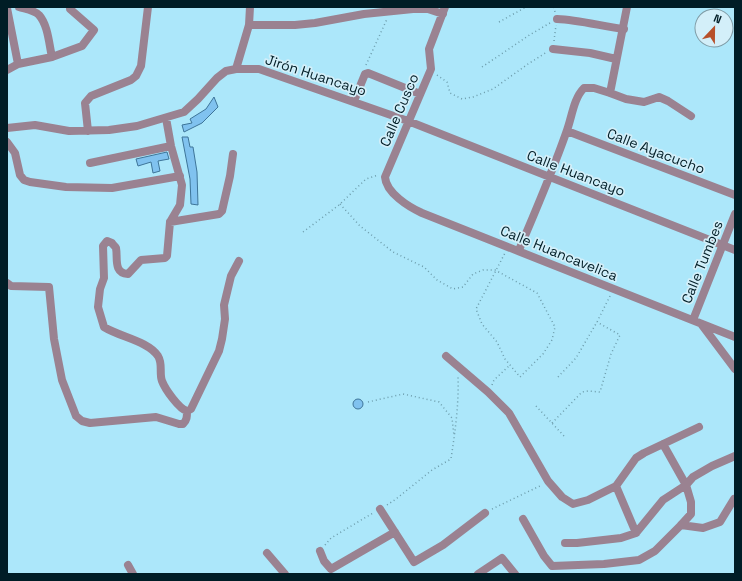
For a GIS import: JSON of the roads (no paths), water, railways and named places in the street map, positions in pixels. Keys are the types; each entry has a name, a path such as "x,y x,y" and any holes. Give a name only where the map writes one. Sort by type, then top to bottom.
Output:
{"street":[{"path":"19,7 38,14 44,24 52,57"},
{"path":"7,70 18,64 52,57 82,46 94,30 70,9 70,7"},
{"path":"88,130 85,103 91,96 131,80 136,76 141,66 148,7"},
{"path":"236,69 249,25 250,7"},
{"path":"610,93 627,7"},
{"path":"7,8 18,64"},
{"path":"249,25 295,25 316,23 364,14 413,8 444,10"},
{"name":"Calle Cusco","path":"386,174 430,72 429,49 444,10"},
{"path":"557,19 575,20 624,28"},
{"path":"553,49 590,53 616,59"},
{"name":"Jirón Huancayo","path":"7,128 35,125 68,131 109,130 137,126 184,112 217,78 226,71 236,69 259,69 408,121"},
{"path":"354,101 365,74 368,73 420,94"},
{"path":"519,250 550,177 567,131 578,94 584,88 594,88 626,99 644,102 659,97 691,116"},
{"path":"166,118 171,146 182,185 180,206 170,222 167,256 165,258 141,260 128,274 124,274 120,271 116,260 116,248 112,243 107,241 103,246 104,278 100,288 98,307 104,327 113,333 144,344 153,349 159,358 161,380 178,406 187,412"},
{"name":"Calle Huancayo","path":"408,121 735,250"},
{"name":"Calle Ayacucho","path":"567,131 735,195"},
{"path":"7,142 15,153 20,174 24,180 30,182 66,187 112,188 180,176"},
{"path":"90,164 171,146"},
{"path":"170,222 219,214 222,211 234,154"},
{"name":"Calle Huancavelica","path":"386,174 388,186 396,196 416,210 735,337"},
{"name":"Calle Tumbes","path":"693,320 735,214"},
{"path":"7,283 11,286 49,288 54,339 62,380 76,416 82,421 90,423 156,416 179,424 184,424 187,417 187,412 191,409 219,351 225,319 224,306 231,276 239,261"},
{"path":"702,324 735,369"},
{"path":"446,356 488,392 509,413 548,481 562,497 573,504 588,500 616,486 636,458 699,427"},
{"path":"523,519 544,556 552,566 604,564 639,560 655,551 681,526 691,514 686,485 663,444"},
{"path":"565,543 621,538 636,533 663,500 686,485 693,477 712,466 735,456"},
{"path":"616,486 636,533"},
{"path":"681,526 703,528 720,522 734,499"},
{"path":"380,509 414,562 443,545 485,513"},
{"path":"320,551 324,560 332,569 395,532"},
{"path":"267,553 285,574"},
{"path":"478,574 502,558 515,574"},
{"path":"128,565 133,574"}]}
